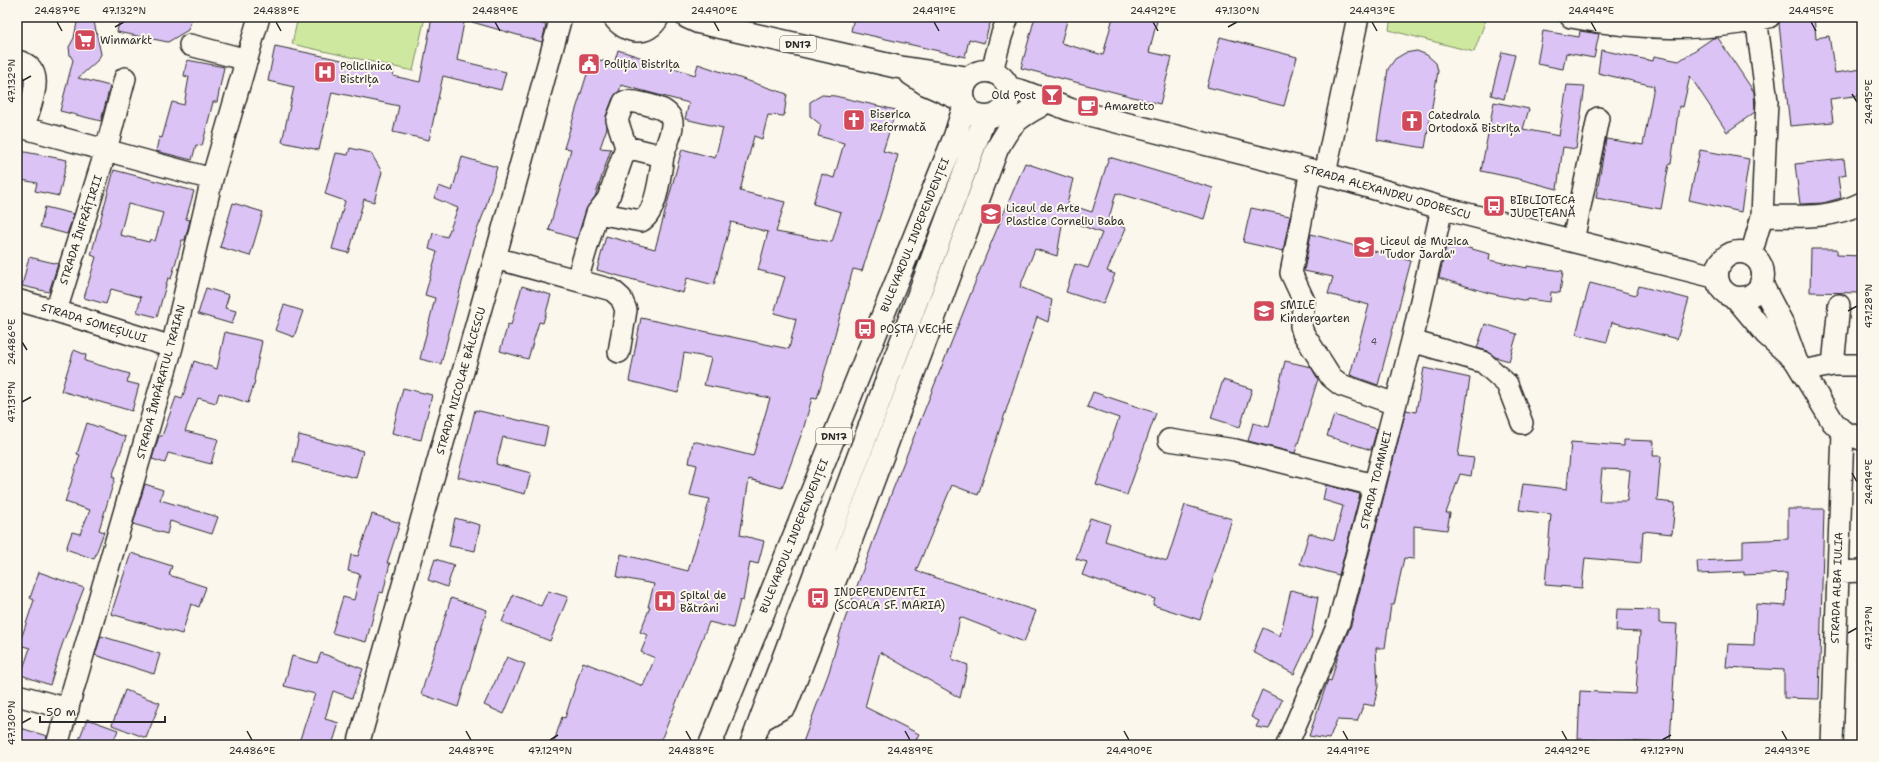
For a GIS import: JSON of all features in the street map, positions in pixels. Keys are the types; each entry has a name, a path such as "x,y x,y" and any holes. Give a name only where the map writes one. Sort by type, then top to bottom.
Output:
{"main road":[{"path":"614,17 624,28 638,31 652,25 658,18"},
{"name":"DN17","path":"658,18 692,20 898,66 968,78 980,72 992,71"},
{"name":"DN17","path":"751,745 985,117 977,115 970,110 965,102 926,84 898,66"},
{"path":"985,117 994,116 1001,111 1008,97 1006,81 1000,75 992,71"},
{"name":"BULEVARDUL INDEPENDENȚEI","path":"710,745 952,143 965,102 963,90 968,78"},
{"path":"926,84 948,108 957,126"},
{"name":"STRADA ALEXANDRU ODOBESCU","path":"1008,97 1022,104 1049,106 1318,172 1442,208 1716,277"},
{"path":"813,581 845,556 997,149 1008,128 1021,116 1049,106"},
{"path":"1736,298 1752,294 1761,283 1763,275 1762,268 1758,260 1751,255 1738,251 1731,253 1720,263 1716,277 1721,288 1727,294 1736,298 1766,334 1799,366"},
{"path":"1761,283 1783,325 1799,366 1833,422 1853,436"}],"street":[{"name":"STRADA ÎMPĂRATUL TRAIAN","path":"57,745 172,348 212,179 259,17"},
{"name":"STRADA NICOLAE BĂLCESCU","path":"358,745 496,258 561,17"},
{"path":"992,71 1008,17"},
{"path":"1358,17 1291,273 1304,301 1301,326 1303,333 1331,377 1341,385 1395,404"},
{"path":"1571,17 1606,24 1663,28 1718,25 1761,18 1767,101 1762,216 1751,255"},
{"path":"190,45 247,60"},
{"path":"17,61 24,63 31,68 35,74 36,82 20,127 212,179"},
{"name":"STRADA ÎNFRĂȚIRII","path":"56,311 106,150 125,78"},
{"path":"597,213 641,221 647,218 652,210 663,156 673,124 669,114 663,108 632,101 624,102 616,120 621,138 626,147 663,156"},
{"path":"1573,241 1598,118"},
{"path":"577,280 597,213 608,199 626,147"},
{"path":"1762,216 1828,216 1846,211 1862,203"},
{"name":"STRADA TOAMNEI","path":"1287,745 1339,622 1412,341 1442,208"},
{"path":"496,258 612,290 621,298 626,310 619,352"},
{"name":"STRADA SOMEȘULUI","path":"17,300 172,348"},
{"path":"1833,365 1839,305"},
{"path":"1412,341 1483,362 1507,384 1522,423"},
{"path":"1799,366 1862,365"},
{"name":"STRADA ALBA IULIA","path":"1832,745 1838,572 1853,436"},
{"path":"1169,440 1235,450 1374,485"},
{"path":"760,721 786,706 845,556"},
{"path":"1838,572 1862,571"},
{"path":"17,695 68,709"}],"green space":[{"path":"298,17 425,17 413,71 292,44"},
{"path":"1391,17 1487,17 1474,52 1389,30"}],"building":[{"path":"78,17 93,17 101,54 98,60 78,78 110,86 101,121 60,111 73,60 70,55 69,47 74,38"},
{"path":"120,17 192,17 188,30 168,42 117,32"},
{"path":"432,17 465,17 457,60 506,72 501,90 443,76 429,140 393,132 399,106 332,92 319,150 282,142 294,87 268,81 275,46 394,71 393,76 420,82"},
{"path":"466,17 507,17 518,20 519,17 546,25 542,42 465,20"},
{"path":"854,17 938,17 953,20 953,17 992,17 984,43 969,39 965,57 851,31"},
{"path":"1035,17 1068,17 1061,43 1103,55 1113,17 1158,17 1149,52 1172,57 1160,104 1021,68"},
{"path":"1792,17 1814,17 1816,38 1829,36 1835,73 1862,69 1862,95 1830,99 1833,122 1790,126 1779,24 1781,19"},
{"path":"1543,31 1579,37 1580,31 1599,34 1594,58 1566,53 1563,69 1537,64"},
{"path":"1220,37 1297,57 1284,106 1207,87"},
{"path":"1713,38 1718,38 1754,92 1755,112 1727,132 1690,76 1683,107 1679,106 1671,164 1669,164 1661,209 1596,198 1606,139 1643,145 1654,86 1598,73 1601,50 1653,61 1654,56 1679,61"},
{"path":"618,50 695,75 698,64 787,94 784,116 768,115 762,139 754,136 740,191 785,202 776,232 832,242 841,212 813,204 822,174 834,178 844,143 818,136 821,125 810,116 810,102 822,95 835,96 896,110 883,151 898,155 885,201 862,271 853,269 817,399 812,398 803,430 782,488 749,479 740,535 764,541 758,564 750,562 743,601 740,600 733,628 709,622 659,745 553,745 562,717 565,718 583,662 643,686 655,658 641,652 648,635 640,632 650,607 648,607 654,584 617,577 621,554 688,571 710,499 690,495 697,465 689,463 693,441 753,456 770,398 704,385 711,358 684,353 678,393 629,381 641,318 789,349 796,319 774,313 785,277 758,270 768,232 731,222 714,285 687,278 683,293 597,270 606,236 655,249 682,149 715,158 723,128 685,119 689,103 621,85 619,92 613,98 606,116 607,128 600,148 611,149 595,197 586,210 577,239 549,230 571,149 564,148 592,58 614,64"},
{"path":"1417,51 1427,55 1436,63 1438,71 1425,148 1377,140 1388,69 1395,59 1405,53"},
{"path":"1502,52 1515,55 1504,99 1491,95"},
{"path":"187,60 224,67 217,102 213,102 202,146 196,145 192,160 156,151 159,137 162,138 172,102 184,105 189,77 184,76"},
{"path":"1567,85 1585,86 1576,149 1563,147 1557,189 1481,171 1494,102 1529,109 1523,129 1559,136"},
{"path":"350,148 371,153 382,172 374,202 364,199 349,253 332,249 345,201 325,194 336,153 348,155"},
{"path":"1700,150 1749,159 1741,212 1689,200"},
{"path":"20,151 67,160 59,196 35,191 37,183 17,179 17,164"},
{"path":"462,157 497,167 485,210 473,240 441,364 420,359 435,298 425,295 437,252 429,249 433,233 447,237 458,208 434,198 439,186 452,191"},
{"path":"1109,157 1213,188 1204,219 1116,193 1108,222 1126,228 1107,271 1115,274 1103,304 1066,292 1075,264 1088,268 1102,233 1063,219 1057,256 1035,249 1020,287 1052,300 1048,322 1037,317 978,495 952,485 916,571 1036,611 1024,642 960,617 952,659 968,665 960,698 880,652 865,707 919,734 913,745 802,745 829,672 841,630 884,512 986,255 1025,163 1073,179 1067,204 1092,212"},
{"path":"1844,159 1846,175 1838,177 1841,198 1823,203 1800,204 1795,164"},
{"path":"114,170 194,191 186,219 190,220 185,240 182,240 171,279 168,278 157,317 137,312 141,297 111,289 106,304 84,298 96,257 91,255","holes":["128,204 163,213 155,241 150,239 149,242 120,235"]},
{"path":"233,203 263,212 250,256 220,247"},
{"path":"45,207 74,214 67,234 40,227"},
{"path":"1251,208 1290,216 1283,251 1243,242"},
{"name":"Liceul de Muzica \"Tudor Jarda\"","path":"1311,234 1411,261 1378,385 1350,375 1369,305 1328,294 1333,277 1304,271"},
{"path":"1447,242 1490,254 1489,260 1527,268 1527,266 1563,271 1560,293 1551,292 1550,302 1528,299 1527,301 1489,293 1439,278"},
{"path":"1811,249 1837,249 1837,255 1862,256 1862,293 1810,292"},
{"path":"29,257 58,264 49,292 22,286"},
{"path":"1590,283 1636,295 1639,286 1689,299 1677,339 1612,322 1607,342 1576,334"},
{"path":"522,286 551,295 543,323 539,322 528,359 500,351 508,324 511,325"},
{"path":"206,288 229,295 225,308 236,311 232,324 198,314"},
{"path":"284,305 303,311 294,337 275,330"},
{"path":"1485,324 1517,334 1509,361 1495,357 1487,351 1477,348"},
{"path":"225,332 262,341 255,381 248,403 219,393 216,403 198,398 185,431 218,439 211,464 168,453 165,463 152,459 159,436 162,436 176,397 182,399 194,361 217,369"},
{"path":"74,350 86,355 85,361 130,374 127,382 139,385 132,411 61,391"},
{"path":"1285,361 1311,367 1318,379 1295,453 1248,441 1253,423 1269,427"},
{"path":"1424,368 1470,378 1458,456 1474,458 1471,476 1460,474 1446,513 1450,513 1447,530 1414,526 1414,559 1404,558 1394,605 1391,605 1385,648 1376,648 1378,686 1374,706 1364,704 1357,721 1337,720 1329,739 1309,736 1328,680 1331,681 1338,656 1351,625 1406,410 1416,412"},
{"path":"1223,380 1252,389 1240,427 1211,418"},
{"path":"403,388 432,395 421,440 392,433"},
{"path":"1093,392 1156,413 1127,495 1096,485 1119,418 1087,407"},
{"path":"475,410 548,427 544,446 503,437 496,464 531,473 525,494 458,477"},
{"path":"1334,415 1377,429 1371,450 1327,436"},
{"path":"87,423 126,437 112,477 115,478 99,530 104,532 94,559 66,549 72,532 80,534 90,510 65,502 80,455 77,454"},
{"path":"299,435 363,451 356,478 293,462"},
{"path":"1624,440 1654,441 1653,456 1661,456 1657,501 1675,503 1672,534 1643,531 1641,563 1585,558 1582,588 1545,585 1551,514 1519,510 1523,484 1567,489 1571,442 1624,446","holes":["1602,469 1630,470 1627,501 1599,501"]},
{"path":"145,484 163,490 160,500 218,517 212,534 170,521 167,534 133,524"},
{"path":"1326,485 1360,494 1339,575 1300,564 1309,533 1334,540 1343,506 1323,500"},
{"path":"1185,505 1232,519 1200,620 1153,605 1155,599 1082,575 1087,562 1076,559 1090,518 1110,524 1105,541 1167,561"},
{"path":"1788,509 1824,509 1819,699 1784,698 1784,670 1726,667 1728,644 1754,645 1756,604 1786,606 1787,573 1744,575 1744,572 1698,574 1697,561 1743,559 1743,541 1788,539"},
{"path":"372,514 400,523 387,563 390,563 383,593 380,592 366,642 332,633 343,597 354,600 360,574 348,571 351,555 358,556"},
{"path":"455,518 480,525 475,551 449,546"},
{"path":"131,553 172,566 169,575 206,587 199,607 191,604 182,634 111,614"},
{"path":"435,559 454,565 447,587 428,580"},
{"path":"39,572 84,588 62,645 50,685 21,675 30,648 19,645 34,600 30,598"},
{"path":"1291,590 1318,597 1311,638 1294,674 1253,652 1263,628 1280,636"},
{"path":"548,591 568,597 550,641 502,622 513,595 541,606"},
{"path":"451,598 487,610 458,707 421,694"},
{"path":"1617,609 1659,610 1659,623 1677,624 1670,743 1578,739 1580,691 1636,694 1640,632 1616,631"},
{"path":"101,636 160,654 154,674 95,655"},
{"path":"321,653 363,669 352,698 333,691 325,719 339,723 332,745 298,745 315,694 284,686 292,656 317,663"},
{"path":"507,657 525,664 504,714 484,705"},
{"path":"125,690 160,703 146,738 112,725"},
{"path":"1262,690 1282,700 1269,729 1256,727 1259,721 1251,717"},
{"path":"87,719 118,730 112,745 77,745"},
{"path":"17,727 47,736 45,745 17,745"}],"place":[{"name":"Winmarkt","path":"85,40"},
{"name":"Poliția Bistrița","path":"589,64"},
{"name":"Policlinica Bistrița","path":"325,72"},
{"name":"Old Post","path":"1052,95"},
{"name":"Amaretto","path":"1088,106"},
{"name":"Biserica Reformată","path":"854,120"},
{"name":"Catedrala Ortodoxă Bistrița","path":"1412,121"},
{"name":"BIBLIOTECA JUDEȚEANĂ","path":"1494,206"},
{"name":"Liceul de Arte Plastice Corneliu Baba","path":"991,214"},
{"name":"Liceul de Muzica \"Tudor Jarda\"","path":"1364,247"},
{"name":"SMILE Kindergarten","path":"1264,311"},
{"name":"POȘTA VECHE","path":"865,329"},
{"name":"INDEPENDENTEI (SCOALA SF. MARIA)","path":"818,598"},
{"name":"Spital de Bătrâni","path":"665,601"}]}
